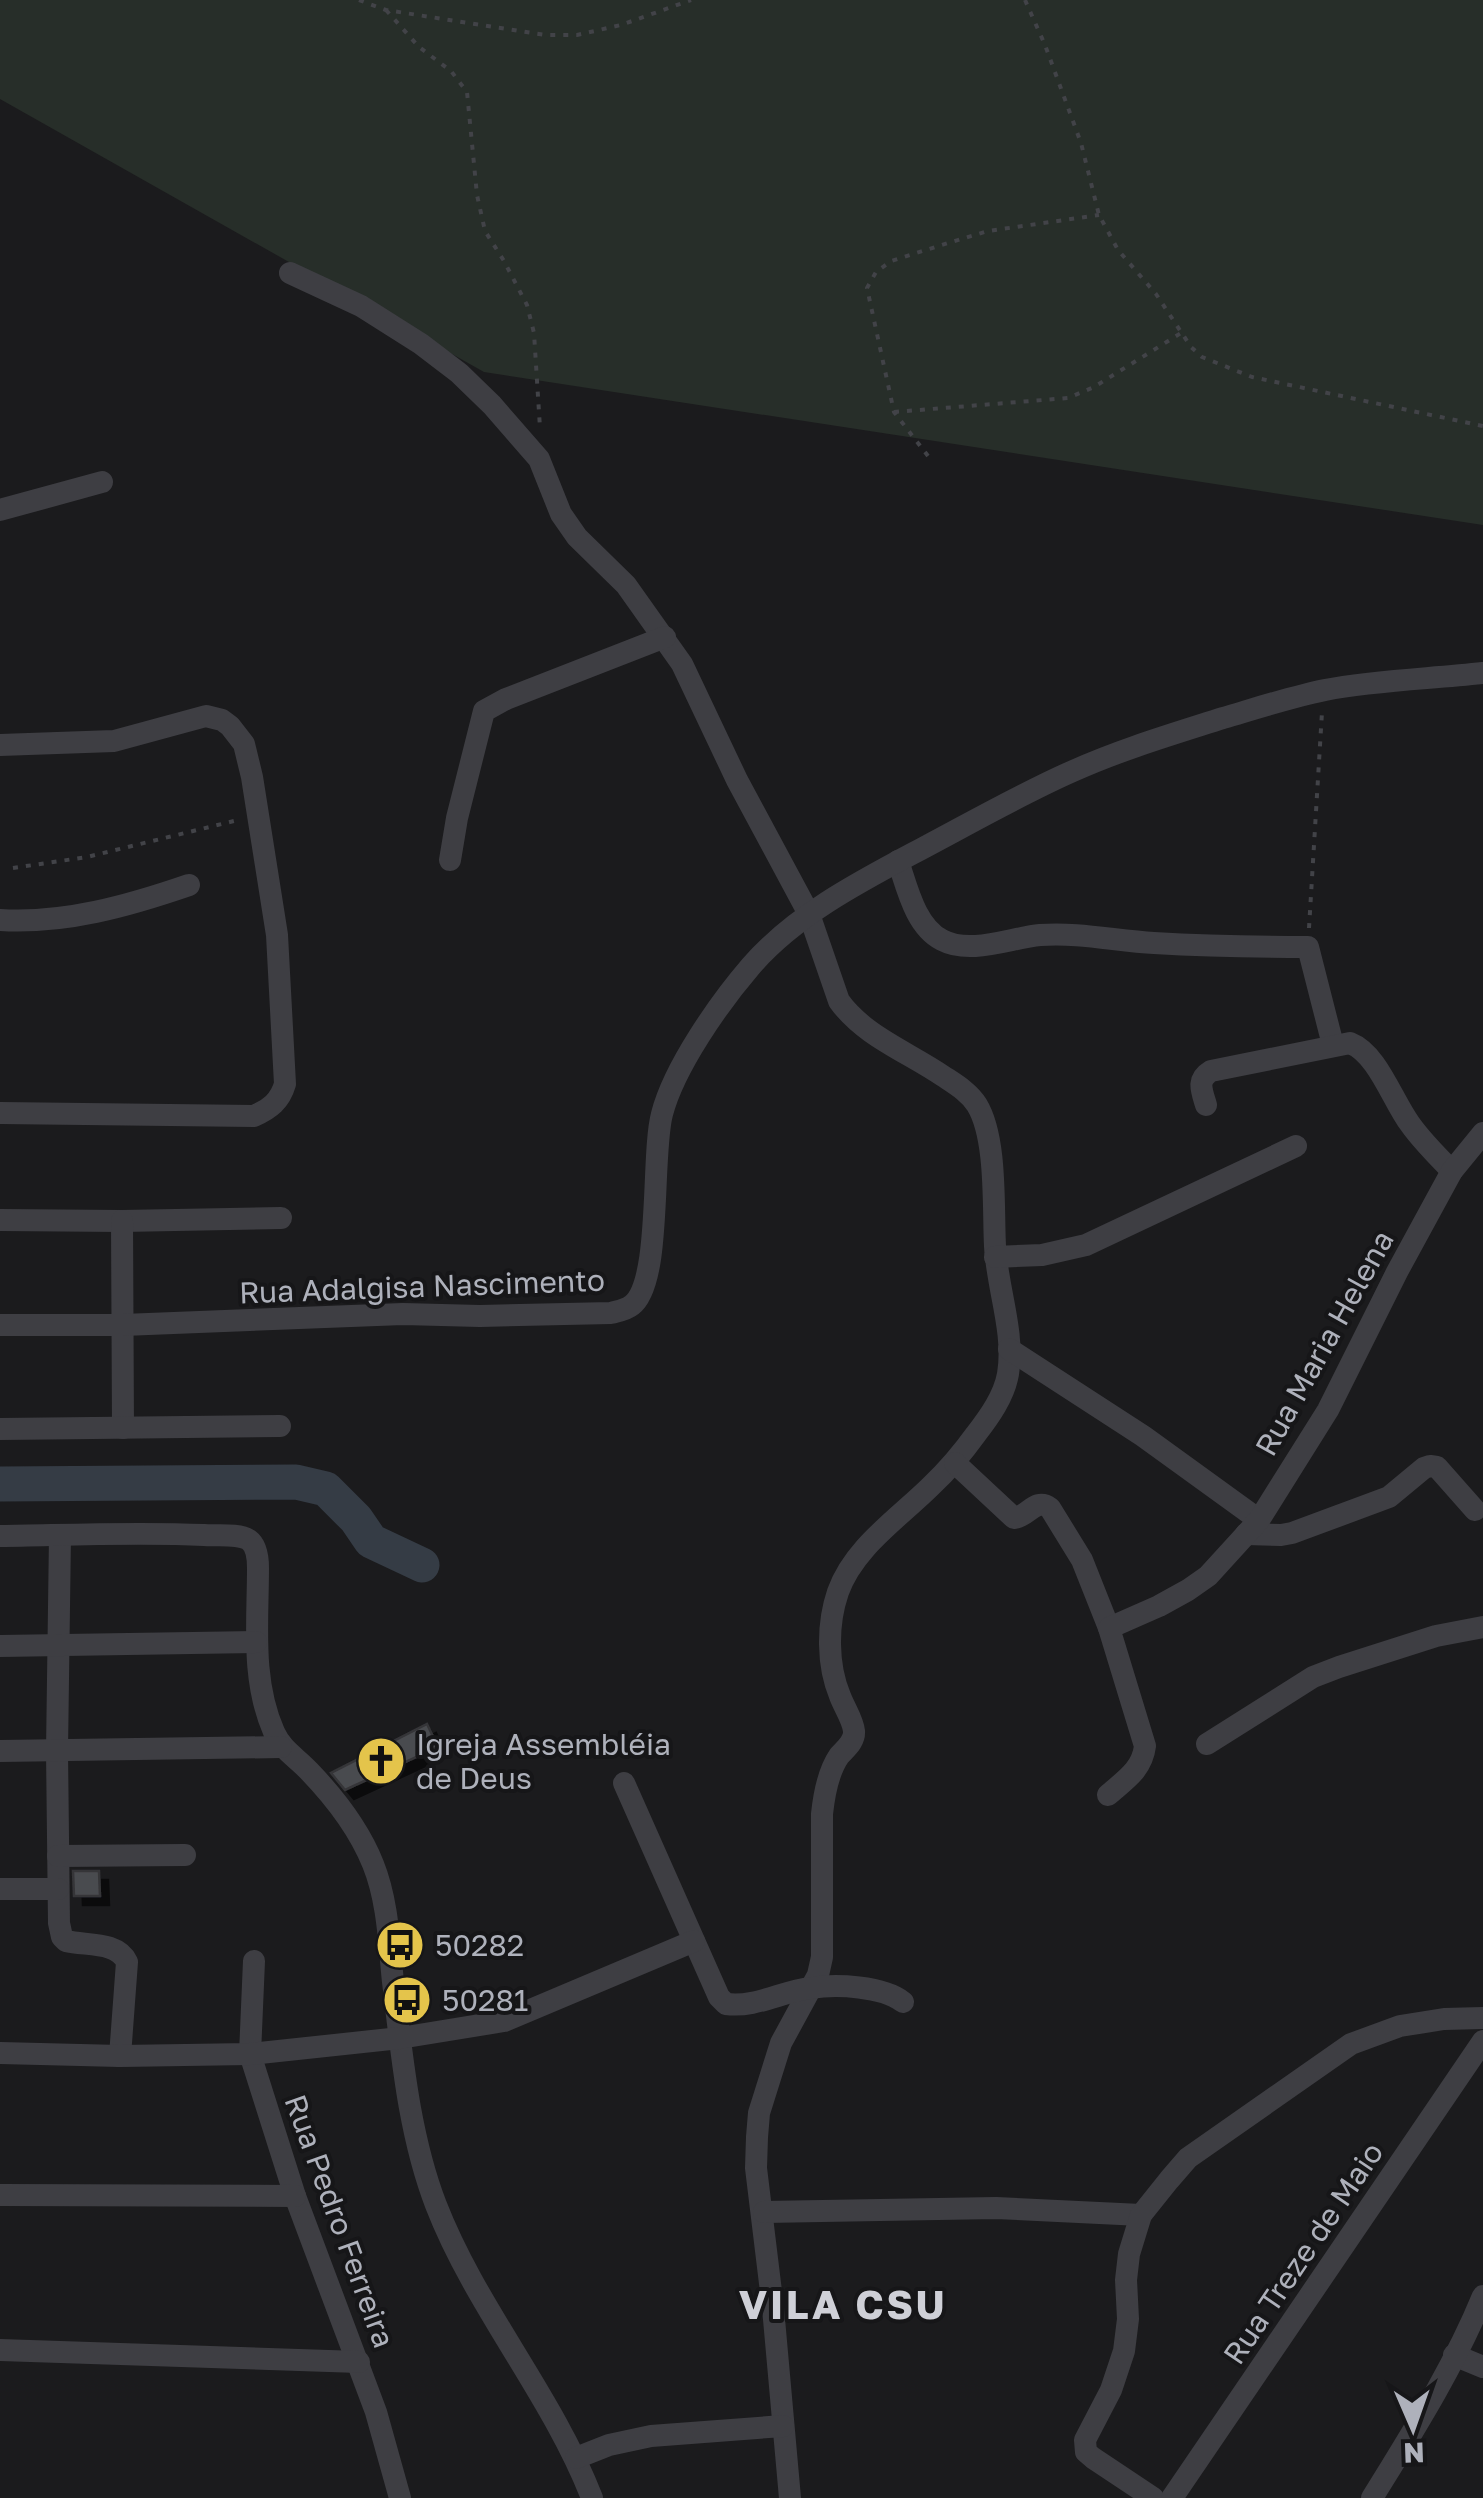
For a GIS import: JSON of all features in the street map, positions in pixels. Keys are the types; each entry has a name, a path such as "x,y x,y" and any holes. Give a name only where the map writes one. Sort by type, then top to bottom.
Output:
{"street":[{"path":"290,273 361,306 421,344 492,404 539,459 562,514 577,537 626,585 682,664 809,914 834,991 846,1011 961,1088 978,1106 988,1136 995,1256 1009,1349 1008,1374 988,1419 954,1463 870,1542 836,1596 830,1660 854,1731 852,1741 836,1759 824,1793 822,1957 811,1988 780,2043 760,2113 756,2168 764,2212 790,2498"},
{"path":"0,510 102,482"},
{"path":"450,860 456,818 484,711 664,637"},
{"name":"Rua Adalgisa Nascimento","path":"0,1325 123,1325 403,1314 611,1313 632,1305 645,1285 651,1256 656,1158 669,1096 705,1029 728,996 766,950 809,914 898,861 1074,770 1151,741 1323,690 1483,673"},
{"path":"0,745 114,741 206,716 230,726 244,744 252,777 276,934 285,1084 274,1104 254,1116 0,1113"},
{"path":"898,861 918,914 932,934 951,944 995,943 1055,934 1155,944 1308,947 1333,1044"},
{"path":"0,920 90,913 141,902 188,885"},
{"path":"1206,1105 1201,1082 1210,1071 1350,1042 1373,1061 1411,1126 1452,1171"},
{"name":"Rua Maria Helena","path":"1108,1628 1188,1590 1208,1576 1253,1527 1328,1410 1452,1171 1483,1132"},
{"path":"995,1256 1042,1254 1086,1246 1296,1146"},
{"path":"0,1220 281,1218"},
{"path":"122,1222 123,1428"},
{"path":"1009,1349 1142,1436 1253,1527 1281,1535 1292,1532 1389,1497 1430,1466 1437,1467 1474,1510"},
{"path":"0,1430 280,1426"},
{"path":"954,1463 1014,1518 1039,1504 1050,1508 1082,1560 1145,1746 1138,1769 1108,1794"},
{"path":"0,1536 170,1534 232,1537 253,1544 258,1562 256,1642 263,1695 281,1747 322,1786 354,1828 374,1866 386,1917 400,2038 421,2154 436,2203 494,2318 576,2458 592,2498"},
{"path":"60,1535 60,1923 66,1941 118,1950 126,1957 120,2056"},
{"path":"1207,1744 1326,1672 1436,1636 1483,1627"},
{"path":"0,1646 256,1642"},
{"path":"0,1751 281,1747"},
{"path":"624,1784 718,1998 739,2006 811,1988 861,1988 893,1994 903,2002"},
{"path":"58,1856 185,1855"},
{"path":"0,1889 58,1889"},
{"path":"0,2052 120,2056 250,2054 504,2022 694,1941"},
{"name":"Rua Pedro Ferreira","path":"254,1961 250,2054 295,2196 376,2412 400,2498"},
{"path":"1153,2498 1093,2458 1085,2445 1124,2352 1128,2319 1126,2280 1141,2215 1188,2158 1351,2044 1400,2026 1444,2018 1483,2018"},
{"name":"Rua Treze de Maio","path":"1172,2498 1483,2041"},
{"path":"0,2196 295,2196"},
{"path":"764,2212 996,2208 1141,2215"},
{"path":"1372,2498 1483,2296"},
{"path":"0,2350 358,2362"},
{"path":"1454,2355 1483,2367"},
{"path":"576,2458 609,2445 651,2436 783,2426"}],"path":[{"path":"360,0 386,10 545,35 577,35 622,25 692,0"},
{"path":"1025,0 1081,142 1099,215 1118,250 1202,357 1252,377 1483,426"},
{"path":"386,10 419,47 452,71 467,92 485,231 527,306 534,333 539,459"},
{"path":"928,456 894,412 867,288 876,272 891,261 988,231 1099,215"},
{"path":"894,412 1068,398 1094,387 1182,332"},
{"path":"1308,947 1323,690"},
{"path":"14,868 87,856 257,816"}],"shaded area":[{"path":"0,0 1483,0 1483,525 484,372 0,99"}],"building":[{"name":"Igreja Assembléia de Deus","path":"427,1724 438,1747 345,1790 331,1773"},
{"path":"73,1871 99,1871 100,1896 74,1896"}],"waterway":[{"path":"0,1484 296,1482 326,1489 356,1519 371,1541 422,1565"}],"place":[{"name":"Igreja Assembléia de Deus","path":"381,1761"},
{"name":"50282","path":"400,1945"},
{"name":"50281","path":"407,2000"}],"district":[{"name":"VILA CSU","path":"843,2304"}]}
